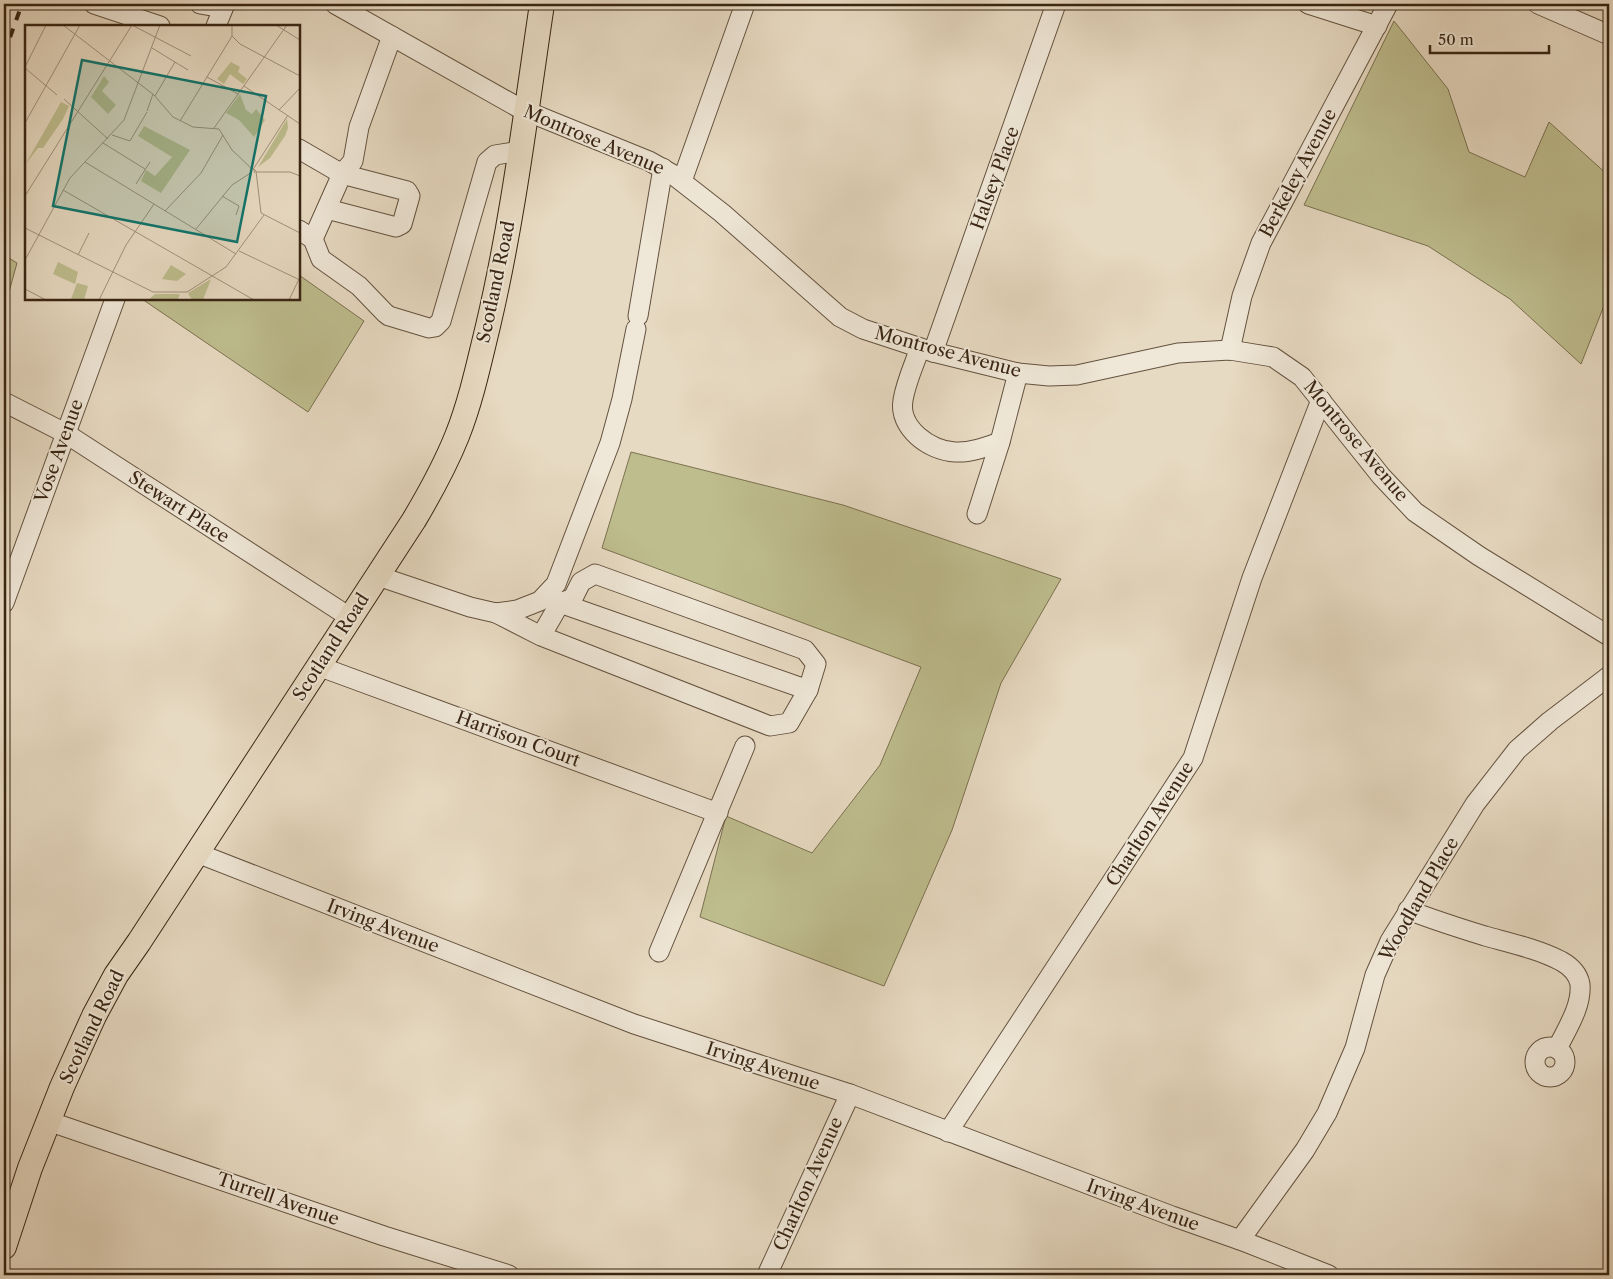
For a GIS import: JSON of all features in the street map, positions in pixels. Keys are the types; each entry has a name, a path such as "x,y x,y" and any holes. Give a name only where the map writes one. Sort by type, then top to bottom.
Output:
{"main road":[{"name":"Scotland Road","path":"4,1247 48,1121 94,1016 116,975 414,520 438,478 458,435 470,396 497,289 542,4"}],"street":[{"path":"94,4 157,25"},
{"path":"200,4 224,6 216,25"},
{"name":"Montrose Avenue","path":"336,4 526,111 663,168 722,213 840,317 863,329 926,350 1018,373 1077,376 1178,353 1230,350 1272,358 1302,377 1381,476 1415,512 1479,556 1609,636"},
{"path":"682,181 745,4"},
{"name":"Halsey Place","path":"926,350 1056,4"},
{"path":"1308,4 1377,26"},
{"name":"Berkeley Avenue","path":"1230,350 1242,296 1261,243 1388,4"},
{"path":"1538,4 1609,35"},
{"path":"392,36 359,127 353,161 342,174 327,209 306,234 321,259 359,286 389,316 429,328 435,327 441,322 487,162 495,155 520,151"},
{"path":"300,150 342,174 407,191 410,196 402,224 396,227 327,209"},
{"path":"560,598 556,584 610,443 622,399 663,168"},
{"name":"Vose Avenue","path":"4,603 115,300"},
{"path":"926,350 902,401 904,416 908,426 915,434 939,449 955,452 973,451 1000,442"},
{"path":"977,514 1000,442 1018,373"},
{"name":"Charlton Avenue","path":"948,1132 1193,758 1252,578 1321,400"},
{"name":"Stewart Place","path":"4,402 65,433 351,618"},
{"path":"378,576 470,607 496,613 541,636 770,726 790,723 808,690 816,664 804,650 595,574 580,582 560,598 541,636"},
{"path":"496,613 517,610 540,601 560,598 808,690"},
{"name":"Harrison Court","path":"318,666 718,813"},
{"name":"Woodland Place","path":"1240,1240 1305,1150 1327,1113 1354,1048 1375,975 1390,941 1475,804 1516,750 1550,721 1609,676"},
{"path":"659,952 745,746"},
{"name":"Irving Avenue","path":"197,853 634,1024 850,1094 1329,1275"},
{"path":"1408,910 1440,923 1518,944 1561,961 1570,968 1576,974 1580,984 1579,995 1577,1007 1557,1049"},
{"name":"Charlton Avenue","path":"767,1275 850,1094"},
{"name":"Turrell Avenue","path":"48,1121 374,1232 509,1275"}],"shaded area":[{"path":"1394,21 1448,89 1469,152 1525,177 1549,122 1609,176 1609,293 1581,364 1510,299 1428,246 1304,205"},
{"path":"4,255 17,263 4,310"},
{"path":"300,276 364,321 308,412 143,300 300,300"},
{"path":"631,452 843,505 1061,579 1001,683 952,830 884,986 700,917 726,816 812,853 880,765 921,667 602,548"}],"railway":[{"path":"4,22 11,4"},
{"path":"4,54 22,4"}]}
